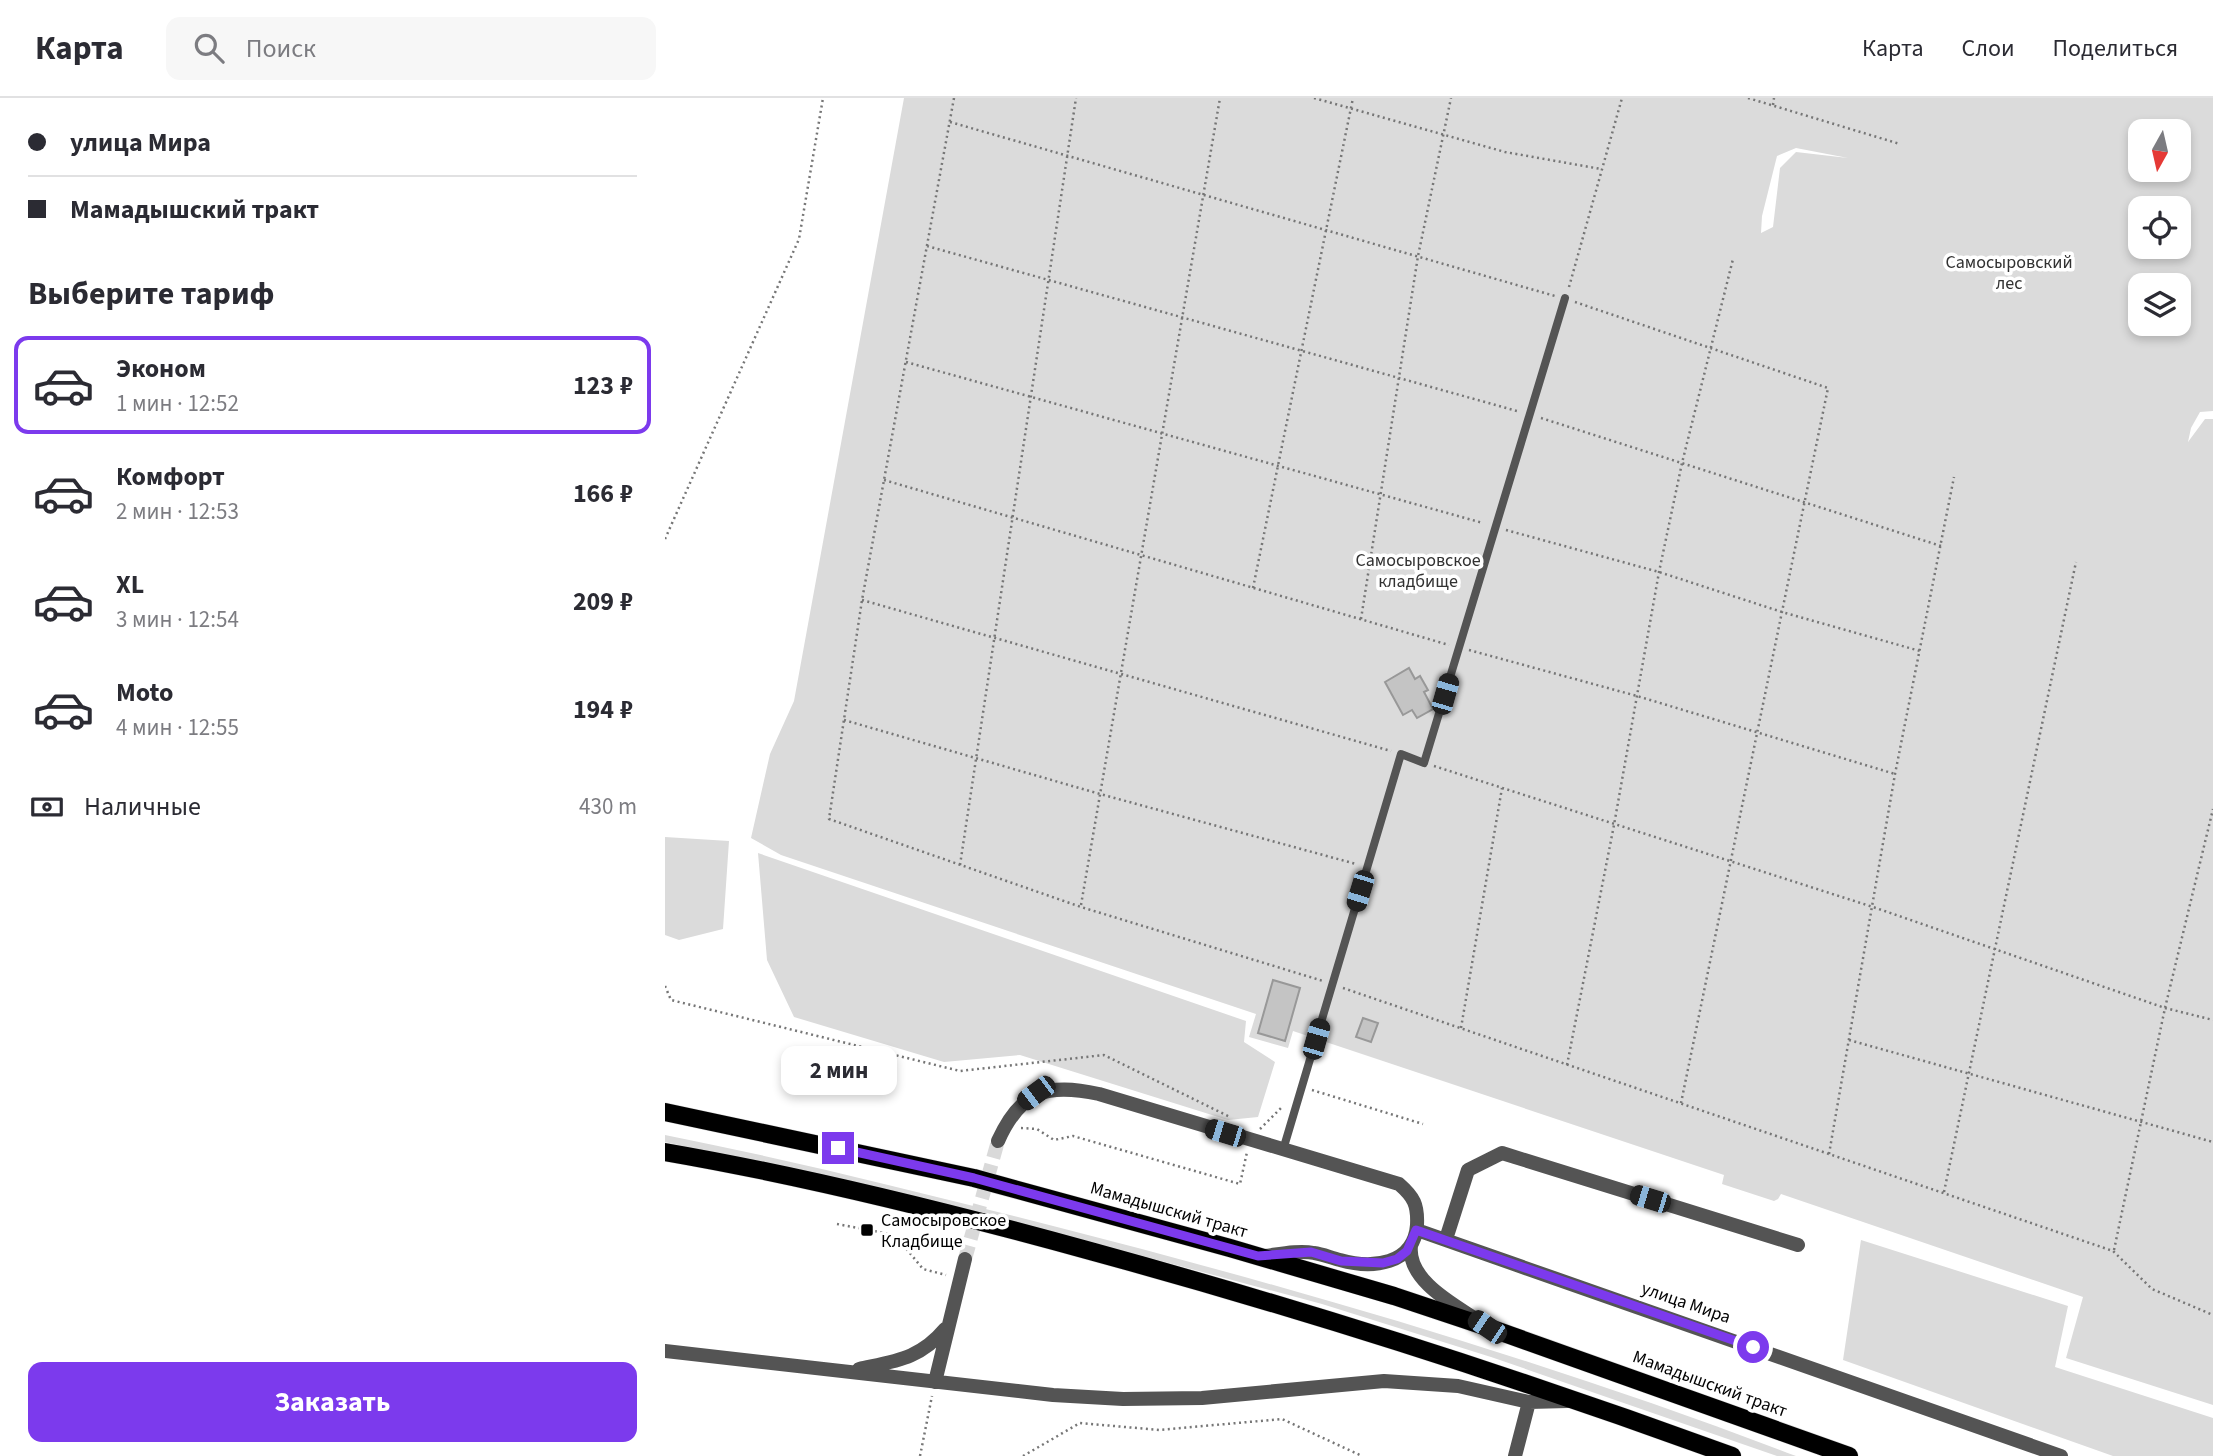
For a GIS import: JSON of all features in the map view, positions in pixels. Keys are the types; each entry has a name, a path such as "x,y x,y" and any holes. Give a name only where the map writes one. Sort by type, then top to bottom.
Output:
{"main road":[{"name":"Мамадышский тракт","path":"665,1112 974,1178 1258,1256 1487,1327 1849,1456"},
{"path":"665,1152 722,1162 977,1220 1224,1288 1581,1401 1732,1456"}],"street":[{"path":"998,1141 1020,1105 1036,1093 1054,1089 1075,1089 1399,1184 1413,1195 1418,1208 1411,1246 1413,1262 1429,1284 1487,1327"},
{"path":"1446,1239 1468,1170 1502,1153 1798,1245"},
{"name":"улица Мира","path":"1416,1230 2061,1456"},
{"path":"1258,1256 1311,1252 1341,1261 1377,1264 1397,1259 1411,1246"},
{"path":"935,1382 965,1259"},
{"path":"843,1372 919,1354 934,1343 949,1325"},
{"path":"665,1351 1053,1395 1123,1399 1202,1398 1384,1381 1458,1386 1529,1402 1581,1401"},
{"path":"1515,1456 1529,1402"}],"lane":[{"path":"1283,1150 1401,754 1424,763 1565,298"}],"path":[{"path":"665,540 799,239 823,98"},
{"path":"954,98 862,600 829,819 1081,906 1332,984 2113,1251 2152,1289 2213,1315"},
{"path":"961,864 1076,98"},
{"path":"1081,906 1220,98"},
{"path":"1314,98 1505,152 1601,169"},
{"path":"1253,588 1353,98"},
{"path":"1361,619 1418,256 1451,98"},
{"path":"1565,298 1622,98"},
{"path":"1748,98 1900,144"},
{"path":"1773,105 1774,98"},
{"path":"950,122 1565,298 1828,388 1681,1103"},
{"path":"927,246 1581,429 1941,546"},
{"path":"1567,1065 1614,825 1659,572 1682,463 1733,259"},
{"path":"906,362 1659,572 1782,612 1920,651"},
{"path":"1829,1154 1895,775 1955,477"},
{"path":"884,480 1459,648 1637,696 1895,775"},
{"path":"1944,1193 2076,562"},
{"path":"862,600 1401,754"},
{"path":"844,720 1367,867"},
{"path":"1424,763 1873,907 2165,1009 2213,1020"},
{"path":"1461,1028 1502,788"},
{"path":"2113,1251 2165,1009 2213,809"},
{"path":"665,986 671,1000 960,1071 1104,1055 1238,1121"},
{"path":"1849,1040 2213,1142"},
{"path":"837,1224 895,1235 923,1269"},
{"path":"921,1456 935,1382"},
{"path":"1023,1456 1080,1423 1159,1430 1282,1419 1362,1456"}],"green space":[{"name":"Самосыровское кладбище","path":"904,98 2213,98 2213,411 2200,412 2191,428 2188,442 2205,419 2213,419 2213,1405 2066,1358 2083,1297 1781,1194 1774,1201 1722,1184 1724,1175 1293,1031 1288,1048 1249,1037 1256,1014 781,855 751,838 770,754 794,701","holes":["1796,148 1848,158 1796,152 1780,168 1773,227 1761,233 1762,216 1777,156"]},
{"path":"665,837 729,841 723,929 679,940 665,935"},
{"path":"758,853 1246,1021 1244,1042 1275,1062 1258,1117 1228,1120 1020,1055 944,1062 794,1017 767,960"},
{"path":"665,1135 910,1190 1337,1303 1614,1390 1796,1456 1777,1456 1491,1357 1322,1304 1105,1246 848,1183 665,1142"},
{"path":"1861,1240 2068,1306 2055,1367 2213,1418 2213,1456 2113,1456 1843,1360"}],"building":[{"path":"1409,668 1415,679 1420,676 1428,690 1424,692 1433,709 1417,718 1412,710 1403,715 1385,682"},
{"path":"1273,980 1300,988 1285,1041 1258,1033"},
{"path":"1363,1018 1378,1023 1371,1042 1356,1037"}],"tunnel":[{"path":"965,1259 998,1141"}],"place":[{"name":"Самосыровское Кладбище","path":"867,1230"}],"route":[{"path":"838,1148 974,1178 1258,1256 1311,1252 1341,1261 1383,1263 1404,1255 1411,1246 1416,1230 1753,1347"}],"park label":[{"name":"Самосыровский лес","path":"2009,272"}]}
